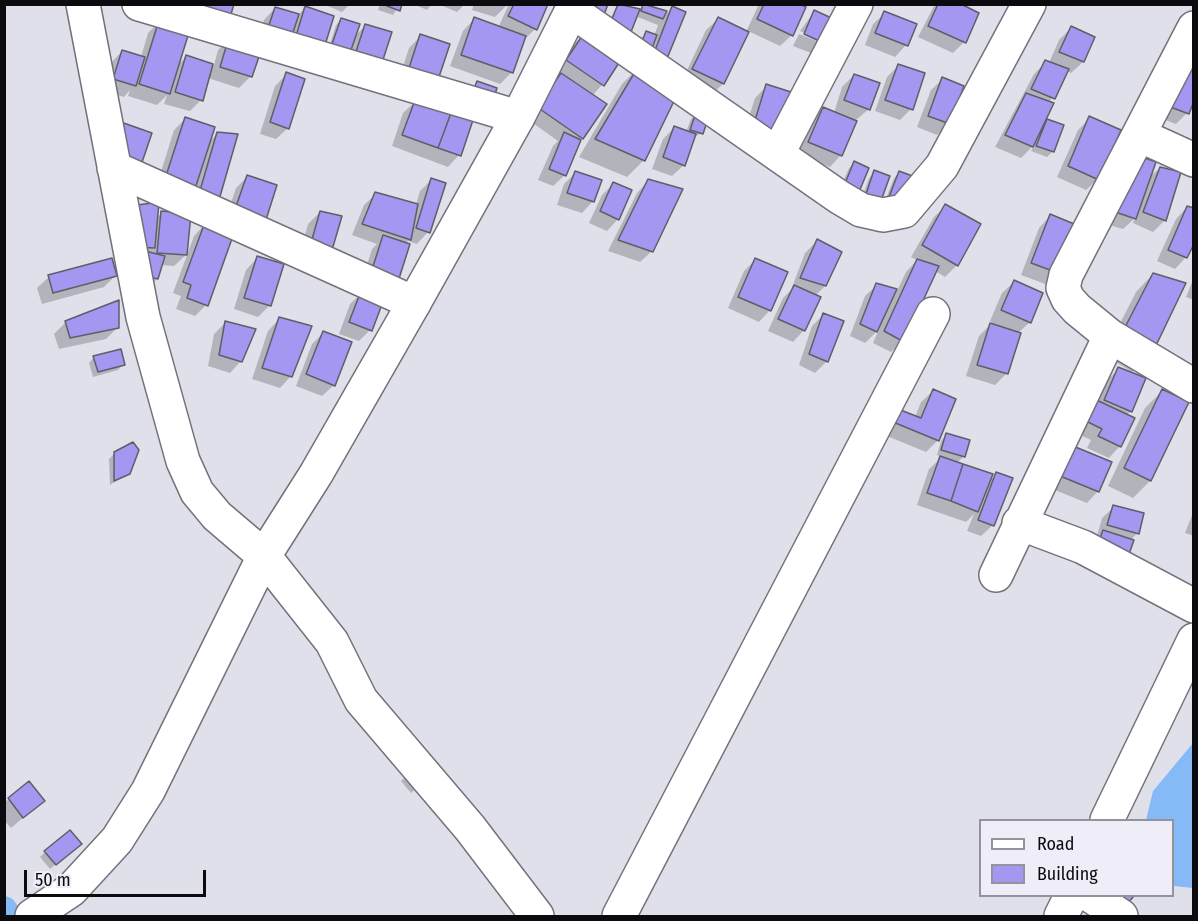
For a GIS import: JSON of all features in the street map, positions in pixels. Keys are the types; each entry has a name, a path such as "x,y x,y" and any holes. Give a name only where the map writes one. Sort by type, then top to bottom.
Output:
{"street":[{"path":"84,4 143,316 183,461 197,492 216,516 264,556 332,642 362,700 470,828 537,916"},
{"path":"138,4 518,117"},
{"path":"42,910 71,890 117,840 148,791 264,556 316,474 414,303 518,117 573,8 861,210 883,215 904,211 942,166 1029,4"},
{"path":"778,153 847,8"},
{"path":"1194,28 1066,275 1063,288 1068,299 1077,309 1110,336 1194,386"},
{"path":"1139,135 1194,160"},
{"path":"114,168 414,303"},
{"path":"619,916 933,314"},
{"path":"996,575 1110,336"},
{"path":"1019,523 1083,547 1194,606"},
{"path":"1107,819 1194,640"},
{"path":"1061,916 1070,897"},
{"path":"1092,897 1121,916"}],"water":[{"path":"1193,743 1193,888 1174,886 1174,819 1146,819 1153,791"}],"building":[{"path":"204,4 234,4 227,28 199,19"},
{"path":"382,4 402,4 400,11"},
{"path":"514,4 548,4 537,30 508,16"},
{"path":"597,4 608,4 604,15 594,11"},
{"path":"618,4 640,9 631,32 610,24"},
{"path":"643,4 667,11 663,19 641,11"},
{"path":"764,4 800,4 806,7 793,36 757,19"},
{"path":"938,4 961,4 979,13 966,43 928,26"},
{"path":"305,6 334,16 322,55 293,46"},
{"path":"672,6 686,12 664,66 651,61"},
{"path":"275,7 299,14 289,45 265,37"},
{"path":"814,10 838,21 828,45 804,34"},
{"path":"884,11 917,24 908,46 875,33"},
{"path":"474,17 526,36 513,73 461,55"},
{"path":"718,17 749,32 724,84 692,69"},
{"path":"341,18 360,24 350,53 331,47"},
{"path":"159,20 190,29 170,94 139,84"},
{"path":"365,24 392,32 379,72 352,64"},
{"path":"1071,26 1095,37 1084,62 1059,52"},
{"path":"586,30 624,55 604,86 566,60"},
{"path":"646,31 657,35 651,51 640,47"},
{"path":"420,34 450,44 438,80 408,71"},
{"path":"229,37 262,48 252,77 220,67"},
{"path":"122,50 145,57 136,86 113,79"},
{"path":"186,55 213,64 203,101 175,92"},
{"path":"1045,60 1069,69 1055,99 1031,89"},
{"path":"1181,62 1194,67 1194,101 1189,114 1165,105"},
{"path":"898,64 925,73 913,110 885,100"},
{"path":"639,65 676,97 645,161 595,139"},
{"path":"286,72 305,79 289,129 270,122"},
{"path":"561,73 607,104 583,139 537,107"},
{"path":"854,74 880,83 870,110 844,100"},
{"path":"942,77 964,86 950,124 928,116"},
{"path":"477,81 497,88 493,101 472,94"},
{"path":"766,84 791,92 773,138 753,127"},
{"path":"1026,93 1054,103 1033,147 1005,135"},
{"path":"415,100 451,113 438,148 402,135"},
{"path":"823,107 857,121 842,156 808,142"},
{"path":"696,112 709,116 703,134 690,130"},
{"path":"451,113 473,120 461,156 438,148"},
{"path":"1089,116 1121,130 1099,180 1068,166"},
{"path":"185,117 215,127 194,192 164,182"},
{"path":"1047,119 1064,125 1054,152 1036,146"},
{"path":"118,121 152,133 138,174 117,166"},
{"path":"674,126 696,134 685,166 663,157"},
{"path":"217,132 238,134 219,200 199,194"},
{"path":"564,132 581,140 566,176 549,169"},
{"path":"1131,153 1156,162 1136,219 1106,209"},
{"path":"854,161 869,168 859,192 844,186"},
{"path":"1160,167 1181,172 1166,221 1143,212"},
{"path":"874,170 890,176 878,209 863,203"},
{"path":"575,171 602,180 594,202 567,193"},
{"path":"899,171 915,177 885,207"},
{"path":"247,175 277,185 265,223 234,212"},
{"path":"431,178 446,183 430,233 416,228"},
{"path":"648,179 683,189 653,252 618,240"},
{"path":"613,182 632,190 619,220 600,211"},
{"path":"375,192 418,204 411,240 362,224"},
{"path":"159,202 155,248 135,247 130,206"},
{"path":"945,204 981,224 958,266 922,245"},
{"path":"1187,206 1194,208 1194,244 1187,258 1168,250"},
{"path":"161,211 191,214 187,255 157,253"},
{"path":"320,211 342,216 330,257 309,250"},
{"path":"1050,214 1079,226 1061,274 1031,263"},
{"path":"205,222 234,233 208,306 187,298 191,285 183,282"},
{"path":"383,235 410,244 396,288 369,279"},
{"path":"817,239 842,252 826,286 800,278"},
{"path":"145,251 165,256 158,279 138,274"},
{"path":"257,256 284,264 271,306 244,298"},
{"path":"112,258 117,276 53,293 48,275"},
{"path":"755,258 788,272 771,311 738,297"},
{"path":"917,259 939,266 904,342 884,331"},
{"path":"1153,273 1186,283 1151,356 1120,337"},
{"path":"1014,280 1043,293 1031,323 1001,310"},
{"path":"876,283 897,289 877,332 860,324"},
{"path":"794,285 821,297 805,331 778,319"},
{"path":"361,291 384,299 372,331 349,322"},
{"path":"119,300 119,328 70,338 65,321"},
{"path":"823,313 844,321 828,362 809,354"},
{"path":"279,317 312,326 292,377 262,368"},
{"path":"225,321 256,329 242,362 219,355"},
{"path":"990,323 1021,333 1008,374 977,365"},
{"path":"323,331 352,342 335,386 306,374"},
{"path":"121,349 125,365 98,372 93,356"},
{"path":"1118,367 1146,378 1132,412 1104,400"},
{"path":"933,389 956,399 939,441 893,422 898,409 921,418"},
{"path":"1162,389 1189,402 1151,481 1124,468"},
{"path":"1088,396 1135,418 1121,447 1098,436 1102,429 1078,417"},
{"path":"946,433 970,440 965,457 941,450"},
{"path":"133,442 139,450 130,474 114,481 114,452"},
{"path":"1073,446 1112,462 1099,492 1060,476"},
{"path":"940,456 963,464 951,501 927,493"},
{"path":"963,464 993,474 978,512 951,501"},
{"path":"996,472 1013,478 994,526 978,520"},
{"path":"1113,505 1144,513 1139,534 1107,525"},
{"path":"1103,530 1134,540 1127,560 1096,550"},
{"path":"29,781 45,801 23,818 8,798"},
{"path":"70,830 82,844 56,865 44,851"},
{"path":"1117,897 1133,897 1127,904"}],"waterway":[{"path":"4,909 9,916"}]}
